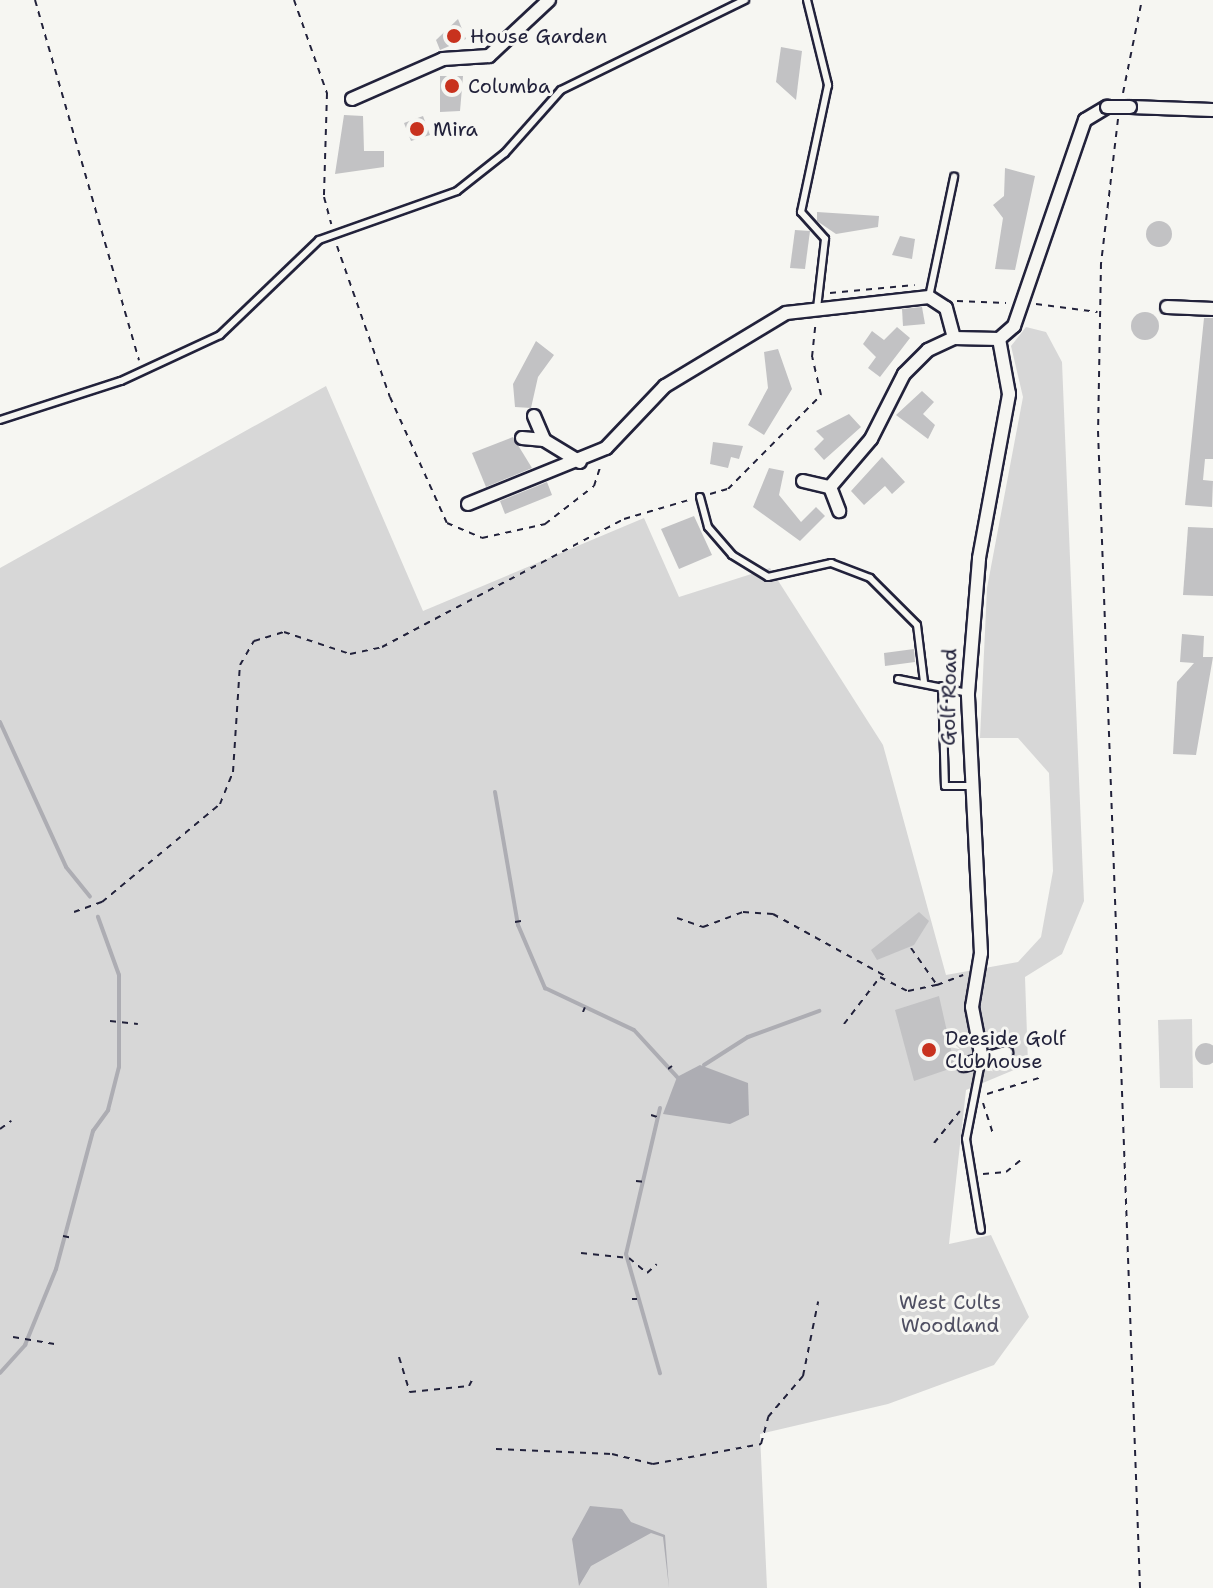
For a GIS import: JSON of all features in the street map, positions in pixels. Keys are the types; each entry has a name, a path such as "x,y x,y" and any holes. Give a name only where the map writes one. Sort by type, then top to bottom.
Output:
{"street":[{"path":"352,99 443,59 489,56 549,0"},
{"path":"830,487 871,439 904,374 954,338 999,339 1028,302 1085,120 1107,107 1213,110"},
{"path":"468,504 580,462 606,448 665,386 775,319 815,302 929,297 942,302 954,338"},
{"path":"1167,307 1213,309"},
{"name":"Golf Road","path":"982,1059 972,1007 979,964 969,786 968,693 979,558 1009,394 999,339"},
{"path":"534,416 544,440"},
{"path":"522,438 544,440 580,462"},
{"path":"803,481 830,487"},
{"path":"830,487 839,511"},
{"path":"964,1065 1006,1053"}],"lane":[{"path":"0,420 146,369 220,335 319,240 457,191 505,153 561,90 745,0"},
{"path":"807,0 828,85 801,212 825,239 815,302"},
{"path":"929,297 954,177"},
{"path":"700,497 708,527 732,555 768,577 831,563 870,578 917,625 924,682"},
{"path":"898,679 968,693"},
{"path":"942,686 945,786 969,786"},
{"path":"981,1230 966,1139 982,1059"}],"path":[{"path":"35,0 146,369"},
{"path":"294,0 327,93 324,197 333,236 390,397 447,523 482,538 545,524 594,486 606,448"},
{"path":"1140,1588 1100,553 1099,312 1113,147 1142,0"},
{"path":"74,912 102,902 220,804 233,772 240,665 254,641 284,632 350,654 374,650 624,519 728,489 821,395 812,357 815,302 906,283 929,297"},
{"path":"942,302 1028,302 1099,312"},
{"path":"677,918 703,927 743,912 773,914 908,991 937,985 979,964"},
{"path":"515,922 521,921"},
{"path":"911,948 937,985"},
{"path":"844,1024 876,980 887,977"},
{"path":"583,1012 585,1007"},
{"path":"110,1021 138,1024"},
{"path":"668,1069 672,1066"},
{"path":"934,1143 973,1095 1003,1094 1042,1077"},
{"path":"973,1095 986,1105 993,1133"},
{"path":"651,1115 660,1118"},
{"path":"0,1129 11,1121"},
{"path":"971,1168 998,1174 1021,1160"},
{"path":"636,1181 646,1182"},
{"path":"63,1236 73,1238"},
{"path":"581,1253 629,1258 647,1273 657,1264"},
{"path":"632,1299 637,1299"},
{"path":"496,1449 612,1454 653,1464 761,1444 768,1417 803,1376 818,1302"},
{"path":"13,1337 54,1344"},
{"path":"399,1357 410,1392 469,1386 473,1378"}],"green space":[{"name":"West Cults Woodland","path":"1026,327 1046,332 1062,362 1084,901 1062,954 1025,977 1028,1064 966,1090 949,1244 991,1235 1029,1317 994,1365 888,1404 760,1434 767,1588 0,1588 0,568 326,386 423,611 644,518 679,597 770,568 883,745 946,975 1018,962 1041,937 1053,871 1049,773 1018,738 980,738 987,588 1023,397 1011,346"},
{"path":"1192,1019 1193,1088 1160,1088 1158,1020"}],"shaded area":[{"path":"700,1065 748,1083 749,1115 730,1124 663,1114 677,1077"},
{"path":"590,1506 622,1509 631,1522 665,1535 669,1588 663,1537 651,1533 591,1566 579,1586 572,1539"}],"building":[{"name":"House Garden","path":"458,19 466,39 440,50 436,40"},
{"path":"781,47 802,51 796,100 776,82"},
{"name":"Columba","path":"440,76 463,76 460,111 440,112"},
{"path":"344,115 363,116 364,151 384,151 384,167 335,174"},
{"name":"Mira","path":"423,116 430,135 411,141 404,123"},
{"path":"1005,168 1035,176 1015,270 995,269 1003,218 993,205 1004,196"},
{"path":"817,212 879,216 878,227 836,234 817,221"},
{"path":"1159,221 1168,225 1172,234 1168,243 1159,247 1150,243 1146,234 1150,225"},
{"path":"795,230 810,231 805,269 790,268"},
{"path":"900,236 915,239 912,259 892,255"},
{"path":"922,307 925,324 903,326 902,309"},
{"path":"1145,312 1155,316 1159,326 1155,336 1145,340 1135,336 1131,326 1135,316"},
{"path":"1204,318 1213,318 1213,459 1205,459 1203,480 1213,481 1212,507 1185,505"},
{"path":"897,327 910,338 880,377 868,368 876,357 863,344 872,331 884,340"},
{"path":"536,341 554,355 538,377 531,408 515,407 513,384"},
{"path":"778,349 792,389 764,435 748,425 768,388 764,352"},
{"path":"922,391 934,402 923,414 935,425 928,439 896,415"},
{"path":"849,414 861,427 824,460 814,449 824,439 816,431"},
{"path":"513,437 532,468 486,487 472,453"},
{"path":"713,442 743,446 739,459 731,457 728,468 710,464"},
{"path":"882,457 905,482 892,494 885,486 864,505 851,491"},
{"path":"769,468 784,471 779,495 801,522 816,507 825,516 800,541 753,507"},
{"path":"547,482 552,495 505,514 500,501"},
{"path":"694,516 712,555 679,569 661,529"},
{"path":"1188,527 1213,528 1213,596 1183,595"},
{"path":"1182,634 1204,636 1203,657 1213,657 1196,755 1173,754 1177,682 1194,663 1180,662"},
{"path":"914,649 915,662 885,666 884,653"},
{"path":"919,912 929,921 914,945 877,960 871,950"},
{"name":"Deeside Golf Clubhouse","path":"939,996 955,1067 914,1081 895,1010"},
{"path":"1206,1043 1214,1046 1217,1054 1214,1062 1206,1065 1198,1062 1195,1054 1198,1046"}],"waterway":[{"path":"0,722 66,867 90,897"},
{"path":"495,792 518,925 545,988 634,1030 677,1077"},
{"path":"0,1373 25,1345 56,1269 93,1131 108,1110 119,1067 119,975 98,917"},
{"path":"704,1065 748,1037 819,1011"},
{"path":"660,1108 626,1254 660,1373"}],"place":[{"name":"House Garden","path":"454,36"},
{"name":"Columba","path":"452,86"},
{"name":"Mira","path":"417,129"},
{"name":"Deeside Golf Clubhouse","path":"929,1050"}]}
